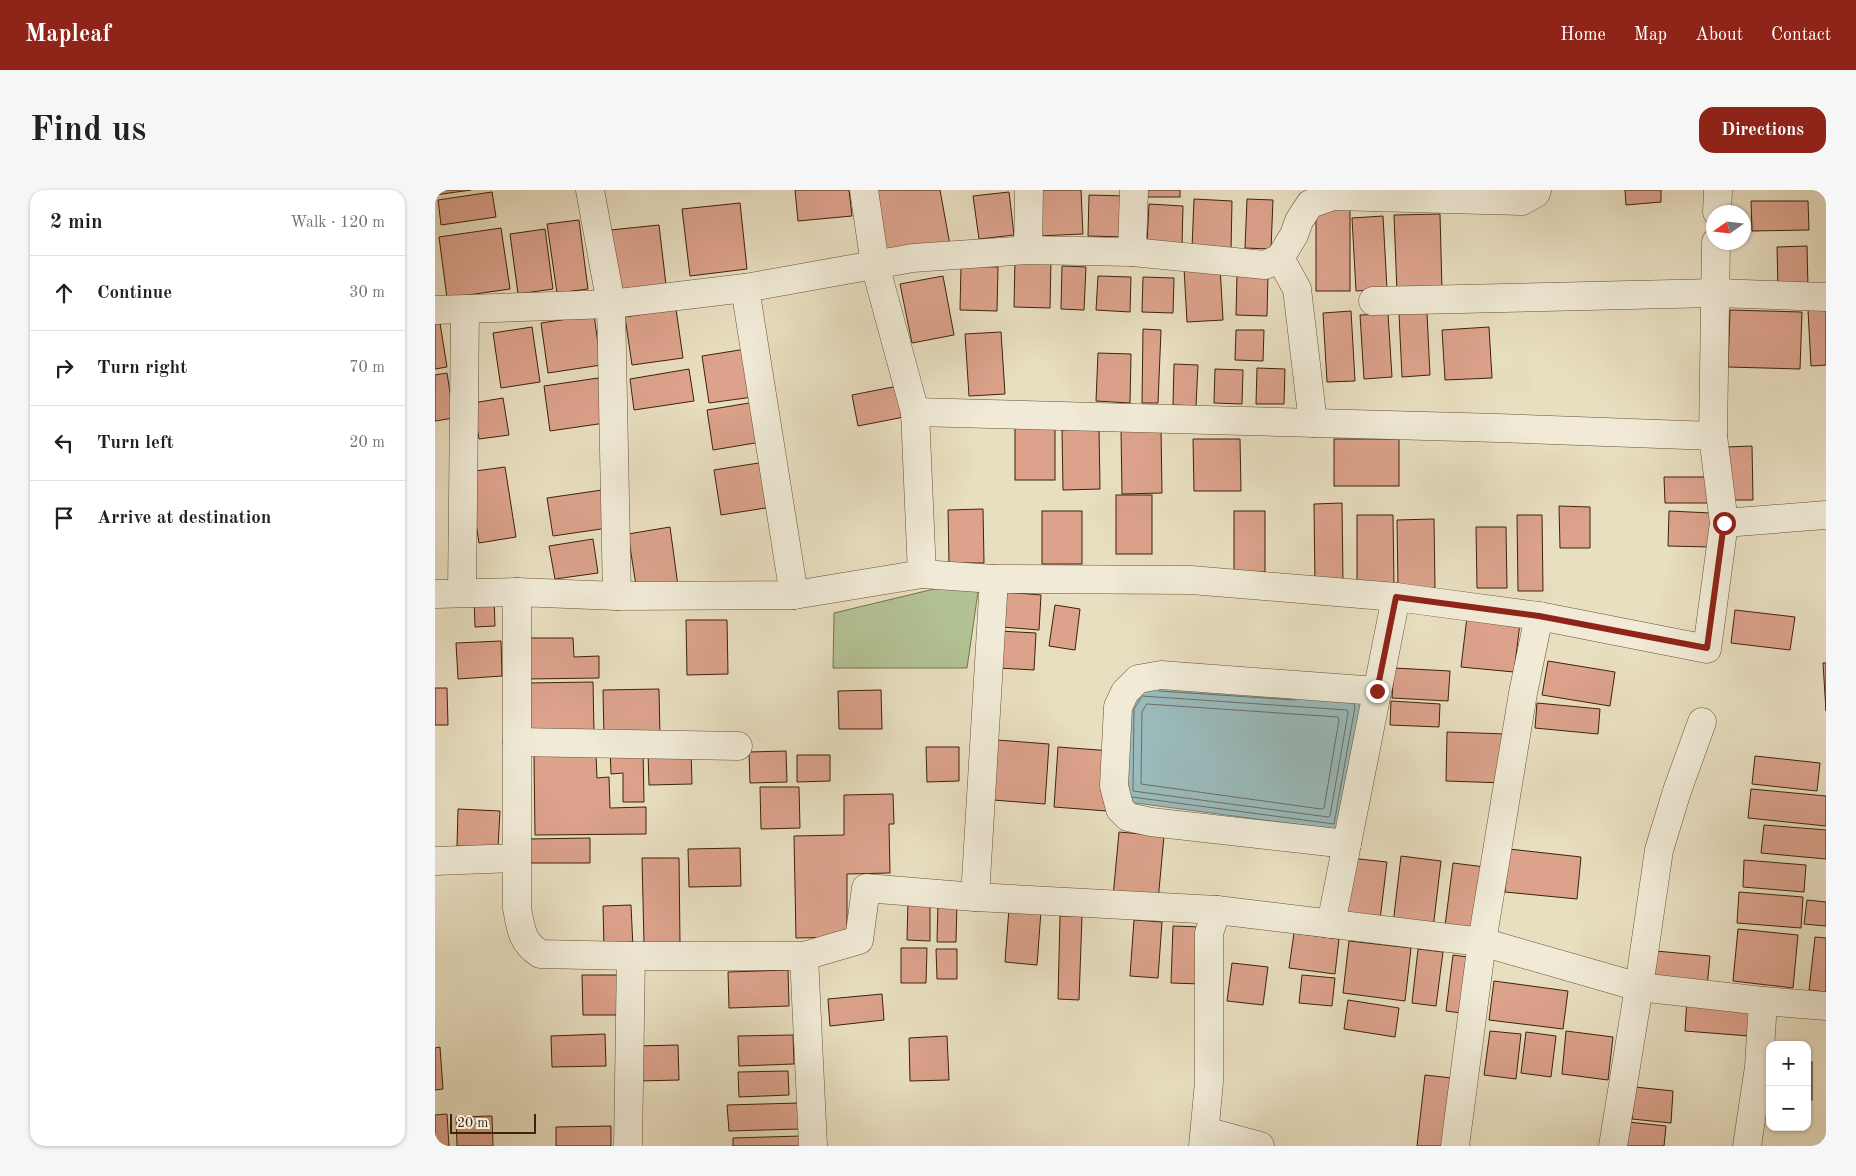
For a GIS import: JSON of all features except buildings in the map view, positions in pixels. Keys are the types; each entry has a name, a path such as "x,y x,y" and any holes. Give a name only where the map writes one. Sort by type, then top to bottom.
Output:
{"street":[{"path":"590,190 611,304 617,596"},
{"path":"864,190 875,265 915,412 922,574"},
{"path":"1028,250 1029,190"},
{"path":"1132,252 1134,190"},
{"path":"435,310 611,304 745,288 913,258 1028,250 1132,252 1265,265 1280,258 1294,235 1299,221 1311,204 1333,196 1376,194 1522,201 1536,193 1537,190"},
{"path":"1717,205 1718,190"},
{"path":"465,310 448,594 517,592 617,596 794,594 922,574 993,579 1191,580 1396,597 1539,616 1707,648 1724,523 1713,436 1717,250"},
{"path":"1280,258 1297,289 1313,423"},
{"path":"745,288 794,594"},
{"path":"1373,301 1715,293 1826,297"},
{"path":"915,412 1713,436"},
{"path":"1724,523 1826,515"},
{"path":"975,896 993,579"},
{"path":"517,592 517,908 522,935 530,947 540,954 804,956 859,940 866,888 1217,910 1482,942 1639,988 1826,1006"},
{"path":"1331,924 1396,597"},
{"path":"1455,1146 1482,942 1523,693 1539,616"},
{"path":"1347,844 1151,822 1128,817 1120,809 1114,786 1118,707 1125,692 1138,680 1161,675 1377,691"},
{"path":"1613,1146 1659,850 1677,791 1702,722"},
{"path":"517,742 738,746"},
{"path":"435,861 516,858"},
{"path":"1217,910 1209,933 1209,1082 1204,1139 1260,1146"},
{"path":"628,1146 631,956"},
{"path":"804,956 813,1146"},
{"path":"1747,1146 1759,1067 1763,1001"}],"green space":[{"path":"980,578 967,668 833,668 834,613"}],"water":[{"path":"1135,684 1362,700 1339,830 1121,801 1123,706"}],"route":[{"path":"1377,691 1396,597 1539,616 1707,648 1724,523"}]}
